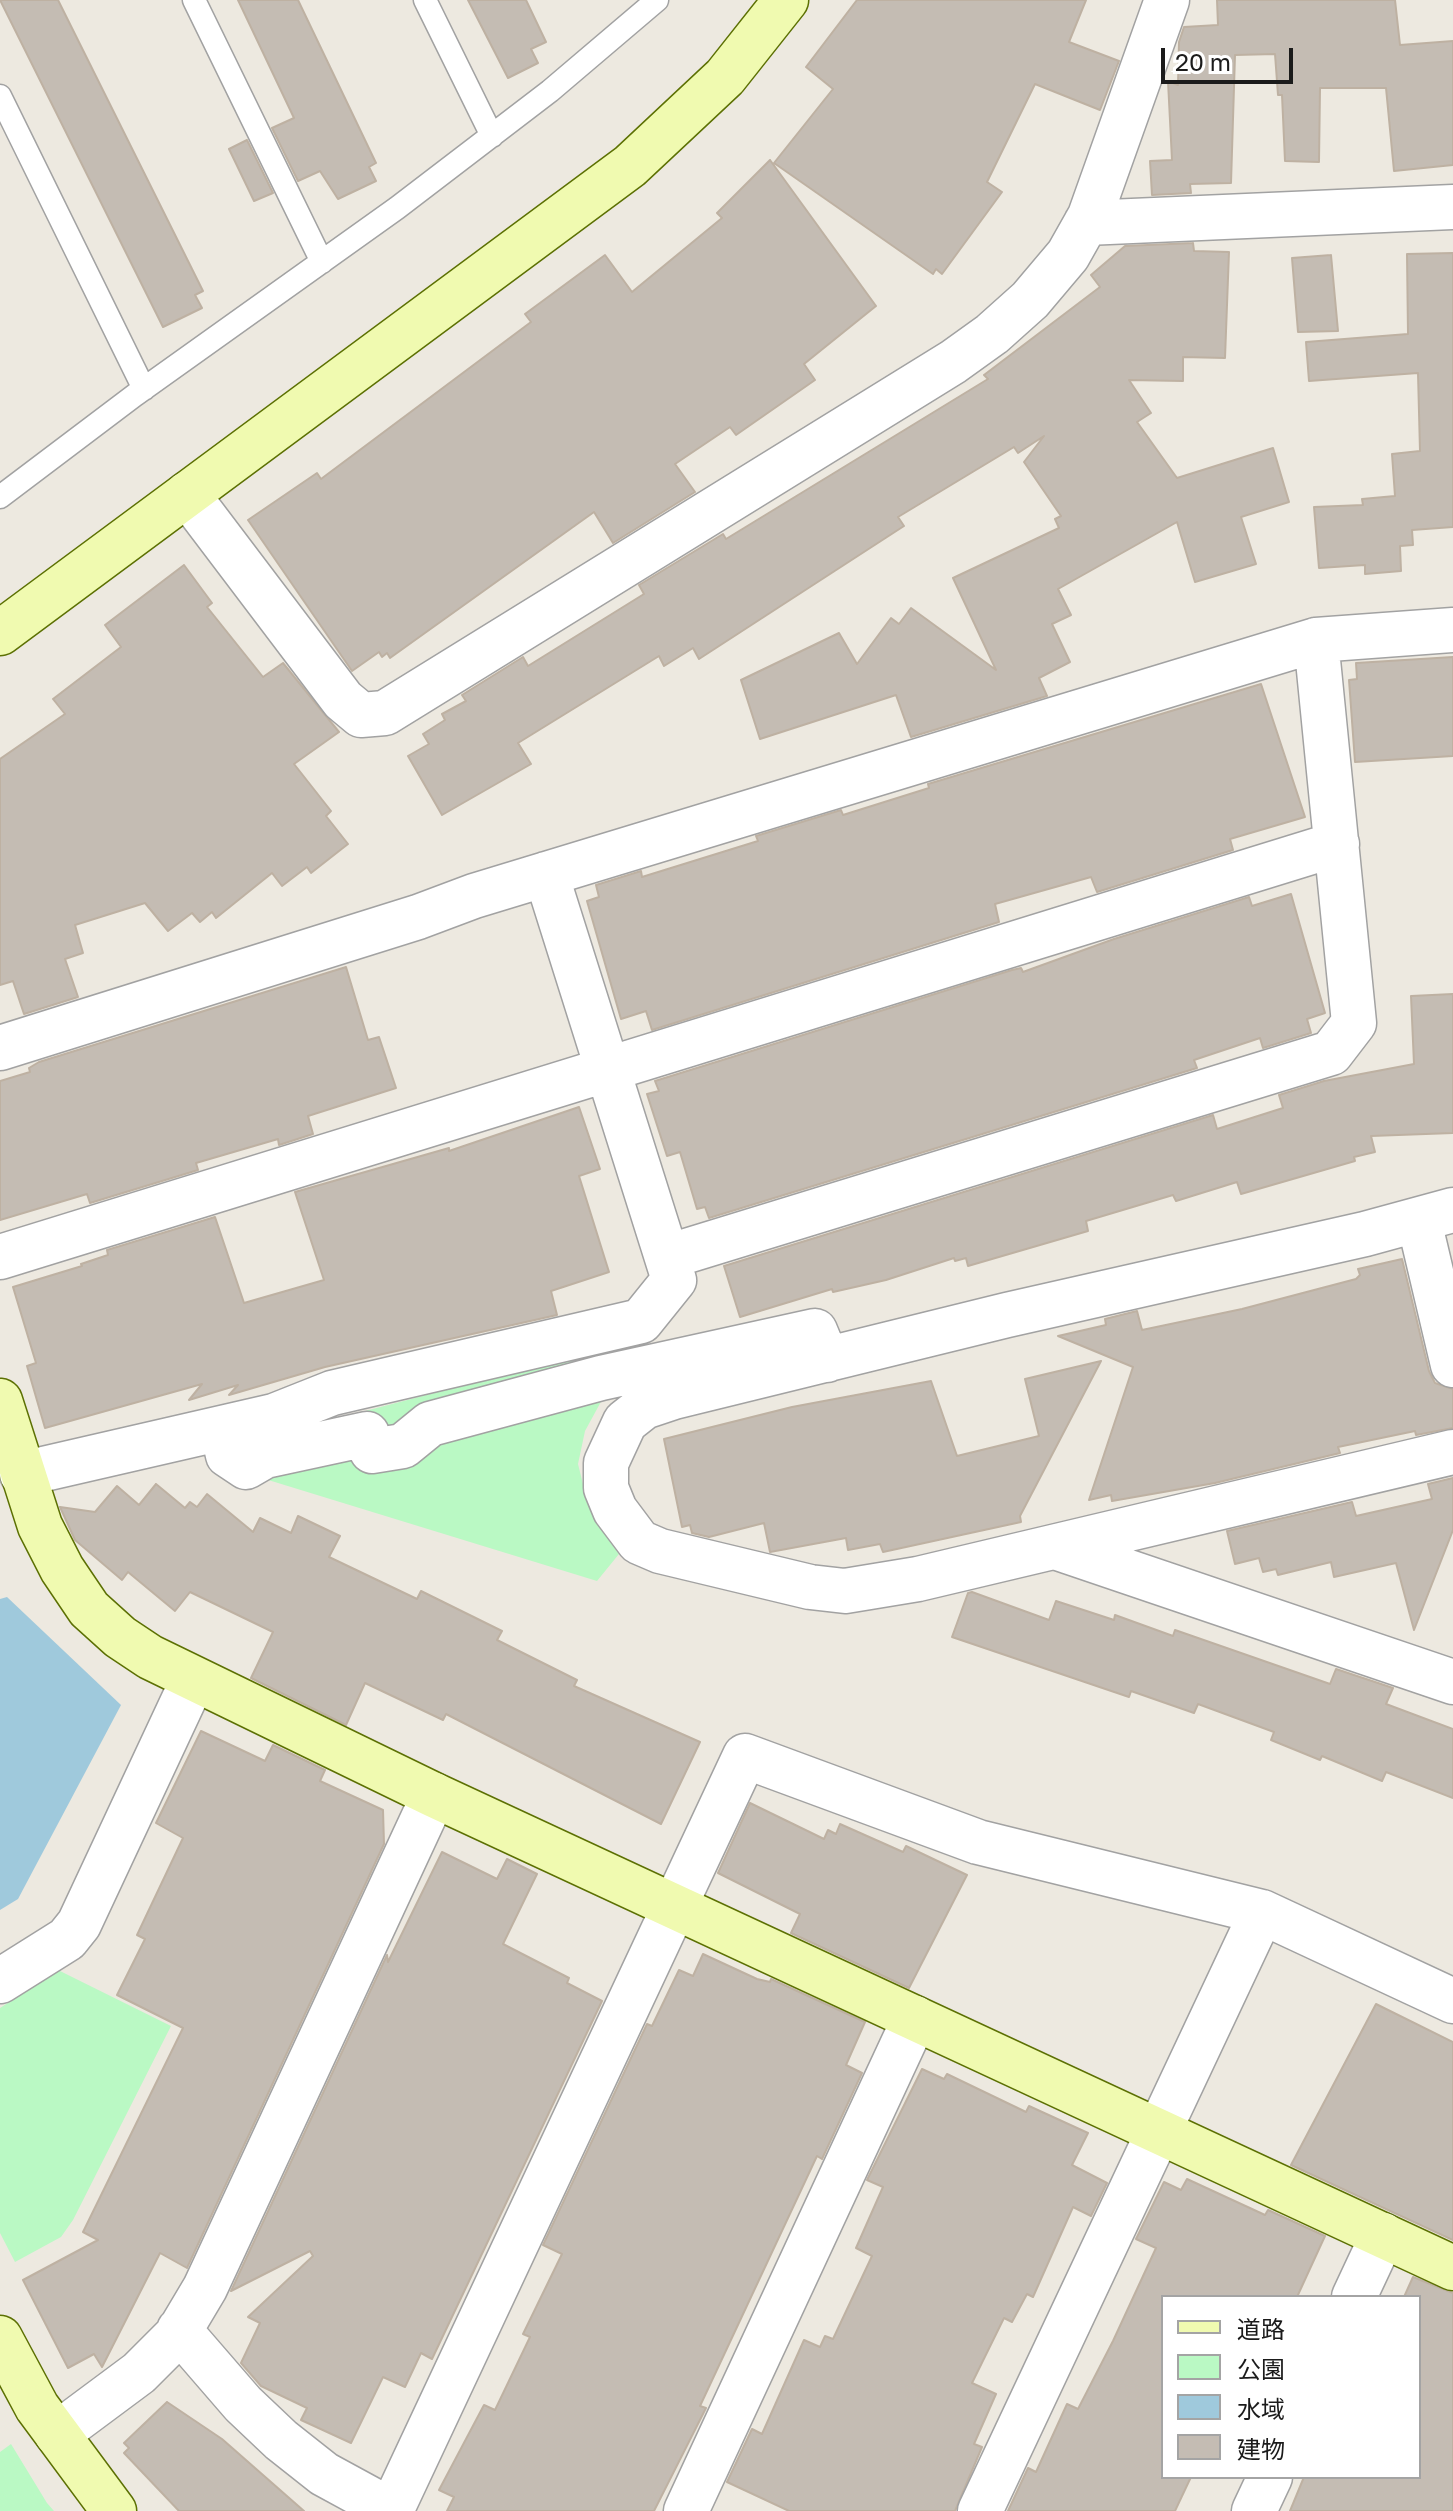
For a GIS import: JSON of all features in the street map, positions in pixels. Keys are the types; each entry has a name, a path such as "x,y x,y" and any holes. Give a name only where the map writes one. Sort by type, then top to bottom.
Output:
{"street":[{"path":"187,494 343,700 361,715 385,713 953,362 992,334 1030,300 1068,255 1086,223 1167,0"},
{"path":"0,633 630,166 725,77 779,3"},
{"path":"1086,223 1453,207"},
{"path":"0,1048 546,874 1316,640 1453,630"},
{"path":"667,1257 1331,1053 1354,1023 1316,640"},
{"path":"0,1257 1337,844"},
{"path":"22,1474 222,1429 274,1416 332,1393 641,1321 674,1280 546,874"},
{"path":"1453,1365 1436,1216 674,1397 644,1407 625,1422 606,1463 606,1488 615,1510 639,1542 660,1551 810,1587 845,1591 918,1579 1453,1452"},
{"path":"222,1429 228,1455 246,1467 265,1456 367,1434 372,1451 403,1446 430,1424 601,1378 815,1331 827,1360"},
{"path":"0,1401 40,1526 62,1569 89,1609 120,1637 193,1680 434,1795 1453,2268"},
{"path":"1179,1517 1164,1540 1163,1557 1167,1572 1184,1588"},
{"path":"1055,1547 1184,1588 1453,1682"},
{"path":"0,1981 67,1939 79,1924 193,1680"},
{"path":"179,2330 243,2404 281,2440 324,2474 392,2511 745,1756 978,1842 1262,1912 1453,2001"},
{"path":"57,2434 139,2373 179,2330 205,2288 434,1795"},
{"path":"980,2511 1262,1912"},
{"path":"686,2511 915,2018"},
{"path":"1355,2295 1383,2235"},
{"path":"0,2338 37,2407 114,2511"},
{"path":"1254,2511 1269,2479"}],"lane":[{"path":"194,0 322,262"},
{"path":"425,0 492,136"},
{"path":"0,497 492,136 657,0"},
{"path":"0,96 144,389"}],"green space":[{"path":"599,1350 609,1387 585,1431 578,1464 587,1500 601,1529 619,1554 597,1581 265,1479 277,1434"},
{"path":"58,1970 171,2026 73,2220 61,2237 15,2262 0,2233 0,2008"},
{"path":"11,2444 54,2511 0,2511 0,2452"}],"water":[{"path":"7,1597 121,1705 18,1899 0,1910 0,1599"}],"building":[{"path":"0,0 58,0 203,291 195,295 202,308 163,327"},
{"path":"238,0 298,0 376,163 369,167 376,181 338,199 320,171 298,181 272,128 294,118"},
{"path":"468,0 526,0 546,42 531,49 538,63 508,78"},
{"path":"857,0 1086,0 1069,42 1119,61 1100,110 1035,84 987,182 1002,192 942,274 936,269 933,274 774,163 833,89 806,67"},
{"path":"1217,0 1395,0 1400,45 1453,41 1453,165 1394,171 1386,88 1320,88 1319,162 1285,161 1282,95 1278,95 1275,54 1235,55 1231,183 1190,184 1191,193 1152,195 1150,161 1172,160 1168,81 1178,85 1179,42 1184,27 1218,25"},
{"path":"247,140 273,193 254,201 229,149"},
{"path":"770,160 876,306 804,364 815,380 736,435 730,427 675,464 695,492 613,543 594,512 390,658 387,653 382,657 379,652 352,671 248,520 317,473 321,479 531,322 525,314 605,255 632,292 722,218 717,213"},
{"path":"1193,243 1194,251 1229,252 1225,358 1183,357 1183,381 1129,380 1151,413 1137,422 1177,478 1273,448 1289,502 1241,517 1256,564 1195,582 1177,522 1058,589 1071,615 1052,624 1070,662 1039,678 1047,696 911,737 896,695 760,739 741,680 839,633 857,664 891,618 899,624 911,608 996,670 953,578 1059,528 1055,519 1061,516 1024,462 1044,436 1018,453 1014,447 898,517 904,526 699,659 693,648 664,666 659,656 518,743 531,764 442,815 408,756 429,744 423,734 445,720 442,714 466,701 462,695 523,657 528,666 644,594 639,585 723,534 726,539 988,379 984,375 1100,287 1091,275 1125,246"},
{"path":"1453,253 1453,527 1412,530 1413,545 1400,546 1401,571 1365,574 1365,565 1319,568 1314,507 1363,505 1362,499 1395,496 1392,454 1420,451 1418,373 1309,381 1306,342 1408,334 1407,254"},
{"path":"1331,255 1338,331 1298,332 1292,258"},
{"path":"184,565 212,603 207,607 263,677 283,663 339,732 294,764 331,811 326,816 348,844 311,873 307,867 282,886 272,873 216,918 212,912 200,922 192,913 168,931 145,903 75,925 83,953 65,959 78,997 24,1014 13,981 0,985 0,759 65,714 53,699 121,647 105,625"},
{"path":"1453,657 1453,756 1355,762 1349,680 1357,679 1356,663"},
{"path":"1261,684 1305,817 1230,839 1233,850 1097,892 1091,877 995,904 999,922 652,1030 646,1011 621,1019 587,901 599,897 596,885 641,871 642,877 758,841 756,836 841,810 843,815 929,788 928,784"},
{"path":"1291,894 1325,1013 1307,1019 1311,1033 1263,1048 1260,1038 1194,1060 1197,1068 709,1218 705,1207 697,1209 680,1152 667,1156 647,1094 659,1091 655,1081 1012,970 1021,968 1023,972 1114,939 1249,897 1252,906"},
{"path":"346,967 368,1040 379,1037 396,1088 308,1116 313,1134 279,1145 278,1139 196,1163 198,1170 90,1203 87,1194 0,1220 0,1081 30,1072 29,1068 39,1062"},
{"path":"1453,994 1453,1133 1371,1136 1375,1152 1354,1157 1355,1161 1241,1194 1237,1182 1176,1201 1173,1195 1086,1221 1088,1231 968,1266 966,1258 955,1261 954,1258 886,1280 833,1292 832,1289 740,1317 724,1266 1213,1115 1217,1129 1283,1108 1279,1095 1324,1081 1414,1064 1411,996"},
{"path":"579,1107 600,1169 579,1176 609,1272 551,1291 557,1315 325,1367 229,1395 238,1385 189,1400 202,1384 45,1428 27,1366 36,1363 13,1287 82,1266 108,1255 107,1250 215,1217 244,1303 324,1280 295,1192 449,1148 449,1151"},
{"path":"1402,1259 1429,1371 1435,1383 1453,1389 1453,1428 1416,1435 1415,1431 1338,1447 1340,1453 1215,1483 1112,1501 1111,1495 1089,1500 1133,1367 1058,1336 1106,1325 1105,1319 1137,1311 1142,1330 1242,1309 1356,1279 1360,1275 1358,1269"},
{"path":"1101,1361 1020,1516 1021,1522 883,1552 880,1544 848,1550 846,1538 770,1552 764,1523 709,1537 692,1533 690,1525 682,1527 664,1439 792,1407 931,1381 957,1456 1039,1436 1025,1379"},
{"path":"1453,1478 1453,1530 1414,1630 1396,1563 1334,1577 1331,1562 1278,1575 1276,1569 1263,1572 1259,1558 1235,1564 1227,1531 1352,1502 1356,1516 1432,1499 1428,1484"},
{"path":"156,1484 185,1508 190,1502 197,1507 207,1494 253,1532 260,1518 291,1533 298,1516 340,1536 329,1557 417,1599 421,1591 502,1631 497,1640 577,1680 574,1686 700,1742 661,1824 446,1714 443,1720 365,1683 346,1725 251,1678 273,1632 190,1592 175,1611 128,1572 122,1580 75,1540 60,1507 95,1512 117,1486 139,1505"},
{"path":"968,1593 1049,1620 1056,1601 1114,1620 1115,1615 1173,1636 1175,1630 1330,1684 1336,1669 1393,1688 1386,1704 1453,1729 1453,1798 1386,1772 1382,1781 1322,1756 1320,1760 1271,1740 1274,1732 1198,1704 1194,1713 1131,1691 1129,1697 952,1637"},
{"path":"201,1731 265,1761 273,1745 325,1770 320,1781 383,1810 384,1844 187,2268 160,2253 102,2367 94,2354 68,2368 23,2280 98,2240 83,2232 183,2028 117,1995 145,1939 137,1935 183,1838 156,1823"},
{"path":"750,1803 824,1839 828,1830 836,1834 840,1824 903,1852 906,1846 967,1875 909,1988 791,1933 800,1914 718,1873"},
{"path":"442,1852 497,1879 507,1859 537,1874 503,1944 569,1978 567,1983 602,2001 432,2359 421,2353 405,2387 383,2377 351,2443 301,2420 307,2408 261,2386 241,2363 260,2323 248,2317 313,2256 310,2251 231,2291 387,1955 388,1962"},
{"path":"703,1954 757,1979 770,1982 771,1979 865,2022 846,2065 862,2073 822,2159 817,2156 700,2406 706,2408 654,2511 447,2511 454,2497 439,2490 484,2405 495,2410 530,2337 523,2334 562,2254 543,2245 647,2024 652,2026 679,1970 693,1976"},
{"path":"1376,2004 1453,2042 1453,2240 1291,2165"},
{"path":"922,2069 944,2079 947,2074 1026,2112 1029,2106 1088,2133 1072,2165 1107,2183 1091,2216 1073,2207 1033,2297 1027,2294 1012,2322 1004,2318 972,2383 996,2394 974,2444 982,2447 955,2511 789,2511 727,2482 752,2429 762,2434 804,2340 820,2347 825,2336 833,2339 872,2256 856,2248 883,2187 867,2180"},
{"path":"1187,2179 1265,2215 1268,2210 1325,2236 1298,2295 1161,2295 1161,2479 1190,2479 1175,2511 1008,2511 1028,2468 1036,2472 1067,2404 1078,2409 1113,2341 1156,2248 1136,2239 1164,2182 1181,2190"},
{"path":"1413,2277 1453,2293 1453,2511 1290,2511 1303,2479 1421,2479 1421,2295 1405,2295"},
{"path":"167,2402 222,2439 304,2511 179,2511 124,2453 129,2448 124,2443"}]}
